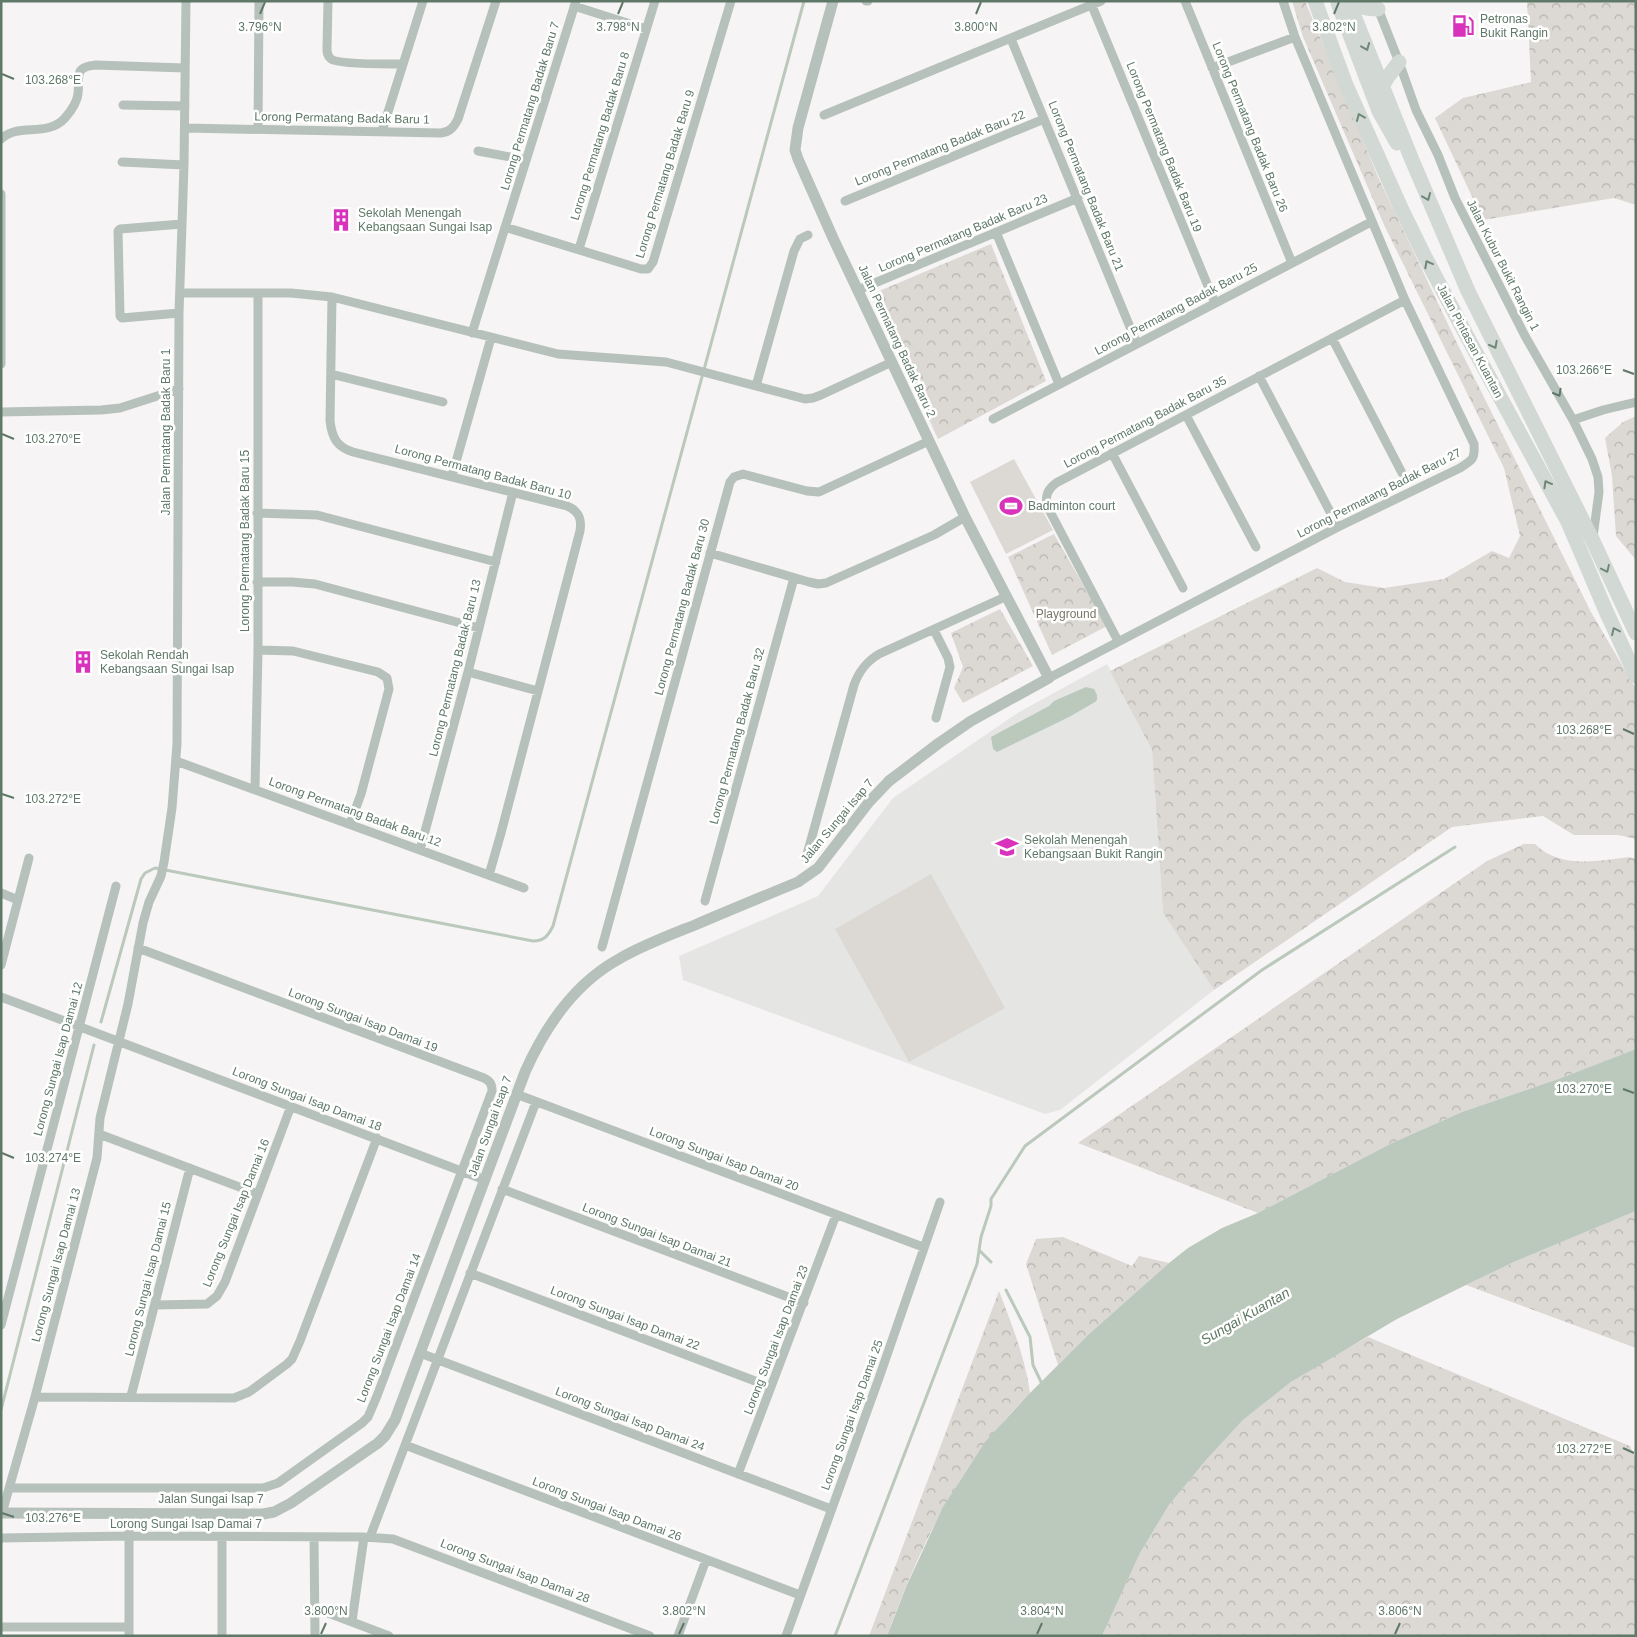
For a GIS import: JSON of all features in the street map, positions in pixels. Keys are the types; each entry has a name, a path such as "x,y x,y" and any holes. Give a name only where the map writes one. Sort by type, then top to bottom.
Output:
{"highway":[{"name":"Jalan Pintasan Kuantan","path":"1314,1 1346,85 1404,216 1568,522 1636,676"},
{"path":"1338,1 1379,112 1396,142 1412,160"},
{"name":"Jalan Pintasan Kuantan","path":"1348,1 1448,247 1488,333 1540,432 1636,633"},
{"path":"1348,1 1367,9 1376,5"},
{"path":"1382,87 1400,62"}],"street":[{"name":"Jalan Permatang Badak Baru 1","path":"161,876 172,808 176,761 179,313 185,128 186,1"},
{"path":"258,129 259,1"},
{"path":"328,1 328,54 331,59 342,62 403,64"},
{"path":"382,131 423,1"},
{"name":"Lorong Permatang Badak Baru 1","path":"185,128 441,133 452,129 458,119 496,1"},
{"name":"Lorong Permatang Badak Baru 8","path":"578,249 655,1"},
{"name":"Lorong Permatang Badak Baru 9","path":"505,227 641,269 648,269 652,262 731,1"},
{"name":"Jalan Permatang Badak Baru 2","path":"833,1 798,128 795,150 833,238 965,518 1048,678"},
{"path":"824,115 1091,3 1101,1"},
{"name":"Lorong Permatang Badak Baru 26","path":"1184,1 1292,263"},
{"name":"Lorong Permatang Badak Baru 27","path":"1048,678 1338,527 1460,468 1471,461 1474,454 1474,444 1405,300 1295,37 1283,1"},
{"name":"Lorong Permatang Badak Baru 19","path":"1091,3 1215,303"},
{"path":"575,4 646,29"},
{"name":"Lorong Permatang Badak Baru 7","path":"472,333 575,4"},
{"name":"Jalan Kubur Bukit Rangin 1","path":"1376,5 1400,62 1416,110 1438,155 1455,198 1525,336 1573,420 1592,460 1598,477 1592,539"},
{"path":"1212,68 1295,37"},
{"name":"Lorong Permatang Badak Baru 21","path":"1011,38 1078,198 1136,344"},
{"path":"1,140 10,133 52,128 59,124 75,104 78,96 78,75 80,69 84,67 96,65 186,68"},
{"path":"123,106 185,106"},
{"name":"Lorong Permatang Badak Baru 22","path":"845,200 1044,119"},
{"path":"478,150 526,160"},
{"path":"122,162 184,165"},
{"path":"1,194 1,364"},
{"name":"Lorong Permatang Badak Baru 23","path":"858,290 1078,198"},
{"name":"Lorong Permatang Badak Baru 25","path":"992,419 1372,222"},
{"path":"179,313 122,318 120,316 118,231 120,229 182,224"},
{"path":"996,232 1059,384"},
{"path":"756,386 794,251 800,239 808,235"},
{"path":"180,293 311,294 332,297 558,354 666,362 805,400 892,362"},
{"name":"Lorong Permatang Badak Baru 15","path":"255,788 258,650 258,293"},
{"name":"Lorong Permatang Badak Baru 10","path":"332,297 331,429 333,437 340,446 353,452 568,506 574,509 580,518 580,531 489,876"},
{"name":"Lorong Permatang Badak Baru 35","path":"1118,641 1047,506 1047,493 1051,487 1112,453 1405,300"},
{"path":"452,476 491,338"},
{"path":"1332,338 1402,473"},
{"path":"331,374 443,402"},
{"path":"1259,376 1338,527"},
{"path":"1,412 120,408 179,389"},
{"path":"1573,420 1636,402"},
{"path":"1186,415 1256,547"},
{"name":"Lorong Permatang Badak Baru 30","path":"602,947 730,482 739,475 749,475 807,491 819,492 929,441"},
{"path":"1112,453 1183,588"},
{"name":"Lorong Permatang Badak Baru 13","path":"420,850 468,672 513,492"},
{"path":"257,513 317,515 496,562"},
{"path":"710,554 818,584 834,580 934,535 965,518"},
{"name":"Lorong Permatang Badak Baru 32","path":"705,901 794,578"},
{"path":"258,582 315,584 479,628"},
{"path":"806,858 858,674 864,666 879,654 1005,597"},
{"path":"934,630 948,658 950,667 936,718"},
{"path":"258,650 293,651 378,672 387,678 389,690 362,794 350,824"},
{"path":"468,672 538,691"},
{"name":"Jalan Sungai Isap 7","path":"2,1513 263,1514 283,1508 370,1449 385,1436 394,1420 533,1053 543,1035 578,990 617,960 634,951 798,882 818,868 869,802 890,781 971,721 1048,678"},
{"name":"Lorong Permatang Badak Baru 12","path":"176,761 255,788 524,888"},
{"path":"1,965 29,858"},
{"name":"Lorong Sungai Isap Damai 13","path":"2,1513 35,1397 97,1158 100,1118 120,1041 138,948 149,902 161,876"},
{"name":"Lorong Sungai Isap Damai 12","path":"1,1325 116,886"},
{"path":"1,893 18,900"},
{"name":"Lorong Sungai Isap Damai 19","path":"138,948 489,1081 492,1091 462,1171"},
{"name":"Lorong Sungai Isap Damai 18","path":"1,997 485,1180"},
{"name":"Lorong Sungai Isap Damai 20","path":"516,1094 924,1248"},
{"path":"352,1622 367,1537 405,1445 536,1102"},
{"name":"Lorong Sungai Isap Damai 16","path":"155,1305 207,1304 221,1290 291,1106"},
{"path":"99,1134 258,1194"},
{"path":"35,1397 234,1398 249,1392 287,1364 292,1359 300,1341 377,1138"},
{"name":"Lorong Sungai Isap Damai 15","path":"132,1396 190,1168"},
{"name":"Lorong Sungai Isap Damai 14","path":"9,1488 256,1488 271,1486 285,1478 356,1428 368,1417 462,1171"},
{"name":"Lorong Sungai Isap Damai 21","path":"502,1189 804,1303"},
{"name":"Lorong Sungai Isap Damai 25","path":"786,1636 940,1202"},
{"name":"Lorong Sungai Isap Damai 23","path":"738,1474 836,1215"},
{"name":"Lorong Sungai Isap Damai 22","path":"470,1272 771,1387"},
{"name":"Lorong Sungai Isap Damai 24","path":"420,1353 831,1509"},
{"name":"Lorong Sungai Isap Damai 26","path":"405,1445 800,1595"},
{"path":"1,1627 129,1631 129,1513"},
{"name":"Lorong Sungai Isap Damai 7","path":"1,1538 129,1536 367,1537"},
{"path":"222,1537 222,1636"},
{"path":"314,1537 315,1636"},
{"name":"Lorong Sungai Isap Damai 28","path":"367,1537 402,1541 650,1636"},
{"path":"678,1636 706,1560"},
{"path":"315,1608 389,1636"}],"shaded area":[{"name":"Sekolah Menengah Kebangsaan Bukit Rangin","path":"1107,664 1152,750 1163,913 1214,990 1060,1110 1045,1114 683,980 679,956 818,896 893,798 1019,712"}],"green space":[{"path":"1292,1 1305,1 1378,177 1456,341 1591,612 1636,689 1636,839 1618,835 1574,835 1543,816 1452,827 1214,990 1163,913 1152,750 1110,671 1317,568 1345,582 1384,588 1444,579 1492,551 1509,558 1520,536 1504,468 1385,227 1303,37"},
{"path":"1527,1 1636,1 1636,205 1614,198 1483,220 1435,118 1463,98 1531,82"},
{"path":"991,244 1046,381 938,439 872,294"},
{"path":"1636,416 1636,560 1616,536 1612,476 1605,438 1623,422"},
{"name":"Badminton court","path":"1014,459 1053,530 1006,554 970,482"},
{"name":"Playground","path":"1054,534 1107,626 1052,655 1008,557"},
{"name":"Playground","path":"1000,609 1033,666 963,703 954,688 963,667 951,633"},
{"path":"1524,844 1535,844 1545,852 1567,860 1592,861 1629,857 1636,859 1636,1049 1561,1078 1462,1112 1392,1143 1258,1213 1078,1143 1487,861"},
{"path":"931,874 1005,1008 909,1062 835,929"},
{"path":"1636,1211 1636,1348 1466,1285 1514,1262"},
{"path":"1063,1237 1132,1266 1139,1256 1169,1263 1089,1334 1058,1365 1026,1264 1036,1239"},
{"path":"999,1291 1021,1354 1030,1393 1005,1419 983,1447 945,1506 913,1570 887,1636 869,1636"},
{"path":"1368,1337 1630,1446 1636,1459 1636,1636 1102,1636 1140,1553 1169,1505 1207,1459 1243,1420 1291,1382"}],"water":[{"path":"1086,687 1094,689 1097,695 1095,702 1069,717 997,752 993,749 991,737 1049,706 1054,701"},
{"name":"Sungai Kuantan","path":"1636,1049 1636,1211 1514,1262 1397,1319 1291,1382 1243,1420 1207,1459 1169,1505 1140,1553 1102,1636 887,1636 906,1587 943,1507 985,1442 1026,1397 1089,1334 1188,1248 1222,1228 1258,1213 1392,1143 1462,1112 1561,1078"}],"waterway":[{"path":"101,1022 141,879 145,873 155,868 533,941 543,939 549,933 553,926 804,1"},
{"path":"835,1636 977,1264 981,1237 991,1206 991,1199 1025,1146 1262,970 1455,847"},
{"path":"1,1410 94,1045"},
{"path":"979,1250 991,1262"},
{"path":"1006,1290 1030,1337 1033,1365 1042,1384"}],"place":[{"name":"Petronas Bukit Rangin","path":"1463,26"},
{"name":"Sekolah Menengah Kebangsaan Sungai Isap","path":"341,220"},
{"name":"Badminton court","path":"1011,506"},
{"name":"Sekolah Rendah Kebangsaan Sungai Isap","path":"83,662"},
{"name":"Sekolah Menengah Kebangsaan Bukit Rangin","path":"1007,847"}]}
